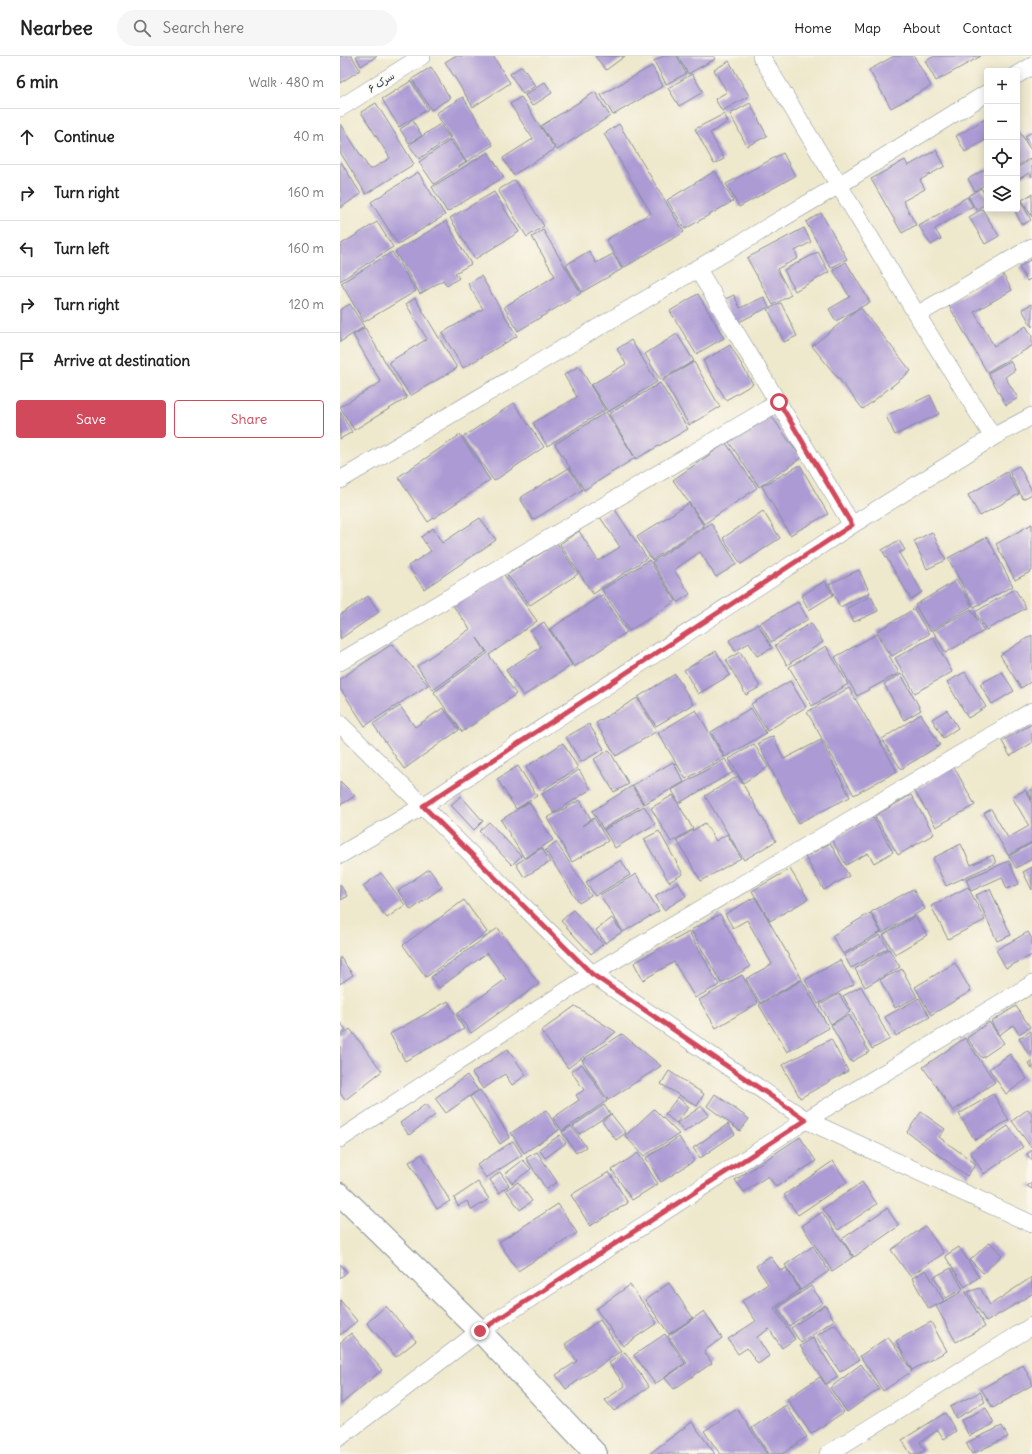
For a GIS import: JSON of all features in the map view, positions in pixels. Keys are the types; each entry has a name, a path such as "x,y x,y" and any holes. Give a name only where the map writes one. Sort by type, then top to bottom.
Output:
{"main road":[{"path":"340,1194 480,1331 596,1454"}],"street":[{"name":"سرک ۶","path":"340,108 422,56"},
{"path":"761,56 917,315 993,437"},
{"path":"1020,73 1032,66"},
{"path":"340,480 839,185 984,96"},
{"path":"917,315 1032,247"},
{"path":"697,268 852,525"},
{"path":"340,662 779,402"},
{"path":"340,855 423,806 852,525 993,437 1032,416"},
{"path":"340,1139 592,974 1032,711"},
{"path":"340,724 592,974 806,1120 1032,1224"},
{"path":"340,1438 480,1331 806,1120 1032,984"},
{"path":"828,1454 1032,1326"}],"building":[{"path":"340,56 352,56 360,70 340,83"},
{"path":"356,56 377,56 361,66"},
{"path":"455,56 493,56 510,83 473,107 445,62"},
{"path":"595,56 625,56 606,70"},
{"path":"664,56 677,56 686,74 666,84 654,61"},
{"path":"678,56 714,56 715,59 688,74"},
{"path":"894,56 914,56 931,86 891,108 869,70"},
{"path":"935,56 981,56 936,81 925,61"},
{"path":"729,61 749,96 722,111 715,99 727,92 714,70"},
{"path":"522,66 535,86 523,94 510,74"},
{"path":"652,66 663,86 613,115 601,95"},
{"path":"431,67 450,98 431,110 412,79"},
{"path":"692,74 703,92 679,106 668,88"},
{"path":"411,81 428,109 399,127 382,99"},
{"path":"545,82 552,93 532,106 525,95"},
{"path":"595,92 610,116 557,150 541,126"},
{"path":"463,97 493,145 466,162 436,113"},
{"path":"521,97 555,149 513,175 503,158 533,139 510,104"},
{"path":"376,103 414,164 366,194 340,152 340,125 341,124 370,170 390,158 361,112"},
{"path":"750,103 767,136 747,146 730,114"},
{"path":"724,114 728,122 710,133 724,159 714,164 695,129"},
{"path":"984,120 984,141 965,152 956,136"},
{"path":"413,121 422,136 409,143 400,129"},
{"path":"440,124 450,138 419,159 409,145"},
{"path":"619,124 684,232 623,268 606,240 651,213 604,134"},
{"path":"1020,132 1032,152 1032,157 1020,164"},
{"path":"1032,132 1032,148 1025,136"},
{"path":"450,140 466,162 434,184 419,162"},
{"path":"936,150 945,166 920,180 925,189 903,201 916,225 902,233 871,179 905,160 908,166"},
{"path":"488,152 504,177 447,212 432,187"},
{"path":"783,153 795,176 739,207 726,184"},
{"path":"1032,159 1032,177 1029,173 1020,178 1020,166"},
{"path":"341,162 361,194 340,208 340,163"},
{"path":"984,170 984,185 975,191 968,179"},
{"path":"715,171 733,201 685,229 667,200"},
{"path":"418,172 445,215 398,244 371,202"},
{"path":"515,180 544,226 527,237 498,190"},
{"path":"981,188 984,193 984,205 976,210 968,196"},
{"path":"494,192 519,232 475,259 450,218"},
{"path":"1032,194 1032,217 1022,200"},
{"path":"967,197 973,206 935,229 941,239 931,245 919,226"},
{"path":"1020,199 1031,220 1022,225 1016,212 1020,212"},
{"path":"982,209 999,236 985,244 969,217"},
{"path":"821,213 847,259 831,268 806,222"},
{"path":"446,221 471,264 455,273 459,278 447,286 443,280 420,294 395,252"},
{"path":"377,222 393,247 340,281 340,245"},
{"path":"804,228 811,242 795,251 798,258 777,269 791,295 773,305 747,258"},
{"path":"543,230 581,293 518,331 504,307 555,276 532,237"},
{"path":"589,251 596,263 613,254 622,269 582,292 566,265"},
{"path":"392,252 416,291 364,322 341,283"},
{"path":"818,252 829,272 795,291 784,270"},
{"path":"1032,259 1032,278 1027,281 1019,267"},
{"path":"846,262 870,302 836,321 829,309 850,297 833,270"},
{"path":"1002,273 1012,290 974,312 994,346 1026,326 1032,336 1032,346 987,372 948,304"},
{"path":"481,276 517,336 463,368 442,333 483,309 468,284"},
{"path":"698,294 724,338 696,354 670,311"},
{"path":"734,295 740,308 764,297 769,307 735,324 723,300"},
{"path":"415,298 457,368 410,396 389,362 427,339 406,304"},
{"path":"781,303 797,336 784,342 768,309"},
{"path":"350,304 364,327 340,342 340,310"},
{"path":"1032,304 1032,327 1022,309"},
{"path":"860,307 911,371 863,409 812,346"},
{"path":"365,328 407,398 354,430 340,407 381,382 353,335"},
{"path":"677,334 694,361 660,380 645,354"},
{"path":"631,340 657,382 608,412 591,385 626,364 617,349"},
{"path":"730,345 753,384 726,400 703,361"},
{"path":"1010,361 1015,370 1005,377 1018,398 1006,405 988,373"},
{"path":"694,362 720,407 689,425 663,380"},
{"path":"579,366 605,410 547,446 533,423 577,397 564,375"},
{"path":"660,383 688,429 636,459 609,414"},
{"path":"930,395 939,414 895,435 886,416"},
{"path":"514,403 544,447 494,481 463,437"},
{"path":"340,412 352,432 340,439"},
{"path":"606,412 635,458 584,490 555,444"},
{"path":"770,414 801,458 759,487 729,442"},
{"path":"460,435 490,480 428,522 398,477"},
{"path":"726,443 757,488 704,524 673,480"},
{"path":"800,465 828,514 790,535 762,486"},
{"path":"1019,466 1032,491 1032,494 1023,499 1009,471"},
{"path":"569,468 582,490 533,520 520,498"},
{"path":"1007,472 1019,494 980,516 968,495"},
{"path":"689,503 704,526 652,560 637,537"},
{"path":"614,508 647,558 593,594 560,544 579,531 598,561 620,547 600,517"},
{"path":"763,511 780,538 741,564 723,538"},
{"path":"480,518 496,540 424,589 408,566 431,551 421,537 433,528 442,543"},
{"path":"711,523 737,564 716,577 700,552 674,570 690,594 678,602 652,562"},
{"path":"1032,524 1032,571 1015,580 996,544"},
{"path":"932,532 946,560 927,569 914,541"},
{"path":"987,537 1013,586 974,607 948,558"},
{"path":"899,540 905,550 899,553 922,592 911,599 882,550"},
{"path":"557,543 578,574 530,605 507,575"},
{"path":"649,560 676,601 629,631 602,590"},
{"path":"859,570 870,593 840,607 829,584"},
{"path":"503,573 537,621 489,655 516,694 462,732 434,692 488,653 477,638 486,652 433,690 417,666 470,629 452,604 471,590 474,593"},
{"path":"957,580 972,606 930,631 915,605"},
{"path":"825,581 833,595 809,610 801,596"},
{"path":"1015,589 1026,608 986,630 975,612"},
{"path":"602,595 627,632 574,667 550,629"},
{"path":"368,596 379,612 340,639 340,615"},
{"path":"871,596 878,611 854,622 847,608"},
{"path":"798,602 808,619 771,642 760,623"},
{"path":"914,609 929,634 892,656 877,631"},
{"path":"971,609 984,631 945,653 933,631"},
{"path":"544,622 572,665 523,696 506,670 541,647 530,631"},
{"path":"811,623 823,642 787,665 775,645"},
{"path":"758,624 772,648 757,656 749,643 735,651 729,640"},
{"path":"877,634 899,673 857,696 835,657"},
{"path":"1032,635 1032,681 1021,688 1000,655"},
{"path":"933,637 952,672 915,693 895,658"},
{"path":"392,644 428,685 365,726 340,688 340,679"},
{"path":"826,646 848,684 812,706 789,667"},
{"path":"716,651 730,675 698,694 684,670"},
{"path":"740,652 760,687 746,695 726,660"},
{"path":"965,672 986,707 968,718 947,682"},
{"path":"1002,672 1014,691 992,704 980,684"},
{"path":"675,674 693,704 656,726 638,697"},
{"path":"901,674 921,710 904,720 884,684"},
{"path":"790,681 806,707 767,731 751,704"},
{"path":"849,688 897,771 854,795 807,712"},
{"path":"637,698 657,731 616,756 596,723"},
{"path":"400,706 415,727 443,708 459,730 404,769 373,724"},
{"path":"751,708 766,733 725,757 711,732"},
{"path":"696,710 724,757 686,779 658,733"},
{"path":"947,710 958,728 943,738 932,719"},
{"path":"921,714 940,745 901,769 882,739"},
{"path":"589,724 604,749 581,762 566,737"},
{"path":"1032,724 1032,743 1010,756 1002,741"},
{"path":"773,736 784,759 821,740 850,797 798,823 758,743"},
{"path":"563,743 578,768 541,791 526,767"},
{"path":"754,744 768,767 743,783 729,759"},
{"path":"609,750 629,784 614,792 594,759"},
{"path":"725,759 733,772 679,803 672,790"},
{"path":"673,762 684,782 644,804 633,785"},
{"path":"518,766 537,796 516,809 497,779"},
{"path":"954,767 975,805 936,827 914,790"},
{"path":"579,770 591,789 554,813 542,794"},
{"path":"738,776 776,841 744,860 705,796"},
{"path":"340,781 355,796 340,805"},
{"path":"632,786 643,804 603,829 592,811"},
{"path":"1032,789 1032,800 1028,792"},
{"path":"1025,790 1032,802 1032,842 1008,855 984,813 991,809 1008,838 1029,826 1012,797"},
{"path":"673,795 693,829 671,842 651,808"},
{"path":"911,795 934,834 898,855 875,816"},
{"path":"461,796 483,821 474,830 451,805"},
{"path":"580,800 591,819 582,826 594,818 608,841 572,862 547,818"},
{"path":"529,802 553,840 524,858 501,820"},
{"path":"644,806 655,824 615,848 604,830"},
{"path":"873,817 893,852 874,863 868,853 846,865 832,840"},
{"path":"489,822 521,856 512,865 479,831"},
{"path":"705,823 716,841 727,834 741,858 701,881 677,840"},
{"path":"659,831 683,874 669,882 644,839"},
{"path":"556,842 591,896 579,903 545,850"},
{"path":"830,843 849,876 824,890 805,857"},
{"path":"1032,843 1032,859 1016,868 1009,856"},
{"path":"961,844 971,865 993,855 996,863 946,886 933,858"},
{"path":"542,848 550,862 524,877 516,864"},
{"path":"621,860 630,875 595,896 586,882"},
{"path":"1009,861 1019,884 1007,889 1002,877 971,891 966,879"},
{"path":"1032,867 1032,890 1023,872"},
{"path":"429,869 442,887 411,910 398,891"},
{"path":"790,869 808,899 770,921 752,891"},
{"path":"381,873 405,905 387,918 363,886"},
{"path":"636,874 659,911 623,932 600,895"},
{"path":"678,882 686,896 664,910 655,896"},
{"path":"340,884 347,896 340,900"},
{"path":"968,887 985,920 948,939 931,906"},
{"path":"913,889 925,909 882,933 871,912"},
{"path":"990,889 1011,935 997,941 976,895"},
{"path":"755,897 802,979 760,1003 746,979 772,964 747,920 733,928 725,914"},
{"path":"464,900 487,932 426,977 403,945"},
{"path":"573,910 603,944 591,954 561,921"},
{"path":"870,913 881,932 843,954 832,936"},
{"path":"720,914 750,967 721,983 691,930"},
{"path":"915,916 927,935 895,954 883,935"},
{"path":"612,918 622,932 605,943 596,930"},
{"path":"498,928 539,984 471,1033 457,1014 506,979 487,953 439,988 431,977"},
{"path":"689,932 719,985 695,998 674,962 643,980 634,963"},
{"path":"1028,932 1032,939 1032,955 1006,968 996,950"},
{"path":"880,935 888,948 851,968 844,955"},
{"path":"889,949 900,967 865,987 855,969"},
{"path":"340,957 353,975 340,984"},
{"path":"840,960 854,984 818,1004 805,980"},
{"path":"955,963 971,991 931,1015 915,987"},
{"path":"902,969 917,997 895,1008 880,980"},
{"path":"742,975 758,1003 716,1028 699,1000"},
{"path":"802,980 829,1028 787,1052 759,1005"},
{"path":"861,986 890,1039 872,1049 843,996"},
{"path":"839,994 850,1012 831,1024 820,1005"},
{"path":"919,998 930,1017 896,1036 885,1017"},
{"path":"448,1001 464,1029 405,1061 390,1034"},
{"path":"575,1006 616,1032 568,1068 541,1031"},
{"path":"1016,1006 1030,1027 1019,1034 1013,1025 999,1035 991,1022"},
{"path":"849,1015 869,1052 851,1062 831,1025"},
{"path":"340,1022 346,1030 340,1035"},
{"path":"989,1022 1004,1043 982,1058 967,1038"},
{"path":"350,1029 382,1071 345,1100 340,1093 340,1037"},
{"path":"1031,1031 1032,1053 1029,1055 1019,1038"},
{"path":"622,1034 661,1066 608,1100 582,1060"},
{"path":"965,1038 995,1082 953,1111 923,1067"},
{"path":"831,1039 848,1071 800,1098 782,1065"},
{"path":"508,1049 526,1075 512,1085 505,1074 483,1089 472,1073"},
{"path":"1010,1054 1027,1079 1006,1094 989,1069"},
{"path":"1032,1060 1032,1069 1028,1063"},
{"path":"582,1064 607,1101 562,1131 553,1118 579,1100 576,1095 584,1090 571,1071"},
{"path":"669,1071 704,1094 697,1106 661,1084"},
{"path":"467,1075 478,1090 446,1113 435,1098"},
{"path":"480,1090 510,1137 500,1144 470,1097"},
{"path":"715,1094 749,1119 740,1131 707,1106"},
{"path":"993,1094 1009,1120 975,1140 959,1114"},
{"path":"678,1097 689,1107 676,1123 665,1114"},
{"path":"426,1104 435,1115 409,1135 400,1123"},
{"path":"604,1105 610,1114 579,1134 573,1126"},
{"path":"702,1106 709,1115 684,1132 677,1123"},
{"path":"654,1109 679,1134 644,1156 625,1136"},
{"path":"1028,1109 1032,1114 1031,1147 1012,1121"},
{"path":"546,1110 559,1130 524,1153 511,1133"},
{"path":"921,1112 945,1129 939,1137 976,1164 967,1176 907,1132"},
{"path":"611,1114 626,1133 616,1140 602,1121"},
{"path":"728,1124 735,1134 700,1158 693,1148"},
{"path":"571,1126 586,1147 576,1153 562,1132"},
{"path":"1008,1126 1023,1147 984,1174 970,1152"},
{"path":"560,1135 566,1143 545,1158 539,1149"},
{"path":"679,1137 694,1161 661,1182 646,1158"},
{"path":"800,1137 816,1161 776,1187 768,1176 744,1192 735,1180"},
{"path":"513,1141 522,1155 486,1178 477,1165"},
{"path":"1032,1150 1032,1161 1027,1154"},
{"path":"537,1152 557,1182 546,1189 526,1158"},
{"path":"638,1153 658,1184 632,1200 612,1170"},
{"path":"422,1154 450,1201 437,1209 409,1162"},
{"path":"523,1160 531,1169 512,1183 505,1174"},
{"path":"833,1161 847,1182 798,1215 784,1195"},
{"path":"500,1172 509,1185 499,1193 490,1180"},
{"path":"609,1172 628,1203 590,1226 571,1195"},
{"path":"478,1182 489,1199 472,1210 467,1201 458,1206 454,1198"},
{"path":"518,1182 532,1201 520,1210 506,1190"},
{"path":"862,1182 877,1204 838,1230 823,1209"},
{"path":"1032,1183 1032,1189 1027,1186"},
{"path":"558,1204 577,1233 518,1271 499,1242"},
{"path":"887,1208 899,1226 854,1257 842,1239"},
{"path":"822,1212 853,1257 832,1271 802,1226"},
{"path":"925,1226 944,1253 910,1276 891,1250"},
{"path":"990,1242 1002,1255 983,1273 970,1260"},
{"path":"813,1246 829,1271 801,1290 785,1265"},
{"path":"959,1247 979,1277 965,1287 945,1256"},
{"path":"770,1256 781,1271 786,1268 800,1290 774,1308 795,1339 782,1348 769,1329 757,1337 769,1356 758,1364 747,1348 738,1354 728,1339 756,1321 742,1301 768,1284 756,1266"},
{"path":"340,1264 347,1272 340,1278"},
{"path":"951,1268 963,1289 946,1298 934,1277"},
{"path":"926,1270 944,1301 929,1309 912,1278"},
{"path":"1032,1277 1032,1294 986,1322 968,1292 980,1288 990,1305"},
{"path":"669,1283 693,1318 669,1334 645,1300"},
{"path":"630,1285 657,1323 623,1346 596,1309"},
{"path":"811,1286 823,1303 789,1326 777,1308"},
{"path":"965,1290 985,1327 956,1342 936,1306"},
{"path":"340,1300 357,1321 340,1335"},
{"path":"825,1305 834,1320 801,1343 791,1328"},
{"path":"386,1306 416,1341 396,1357 367,1323"},
{"path":"704,1311 722,1338 704,1351 712,1363 674,1389 665,1378 687,1363 668,1336"},
{"path":"600,1320 621,1351 566,1389 556,1375 577,1361 565,1344"},
{"path":"931,1322 947,1351 912,1370 896,1341"},
{"path":"835,1324 859,1360 840,1372 816,1336"},
{"path":"351,1333 382,1370 341,1404 340,1343"},
{"path":"665,1334 685,1363 655,1384 634,1355"},
{"path":"888,1337 912,1371 883,1391 860,1356"},
{"path":"813,1338 838,1377 826,1384 800,1346"},
{"path":"625,1352 649,1387 614,1411 605,1400 625,1386 609,1363"},
{"path":"861,1364 879,1389 847,1412 830,1388"},
{"path":"1023,1365 1032,1382 1032,1385 993,1408 981,1389"},
{"path":"820,1377 844,1412 811,1434 787,1399"},
{"path":"980,1392 985,1402 956,1418 950,1407"},
{"path":"786,1405 807,1437 782,1454 769,1454 752,1428"},
{"path":"986,1408 994,1424 969,1436 961,1420"},
{"path":"737,1409 767,1454 720,1454 704,1431"},
{"path":"945,1413 956,1431 944,1439 938,1430 920,1442 925,1450 919,1454 911,1454 902,1440"},
{"path":"692,1422 715,1454 649,1454"},
{"path":"1002,1426 1008,1437 972,1454 966,1443"}],"route":[{"path":"480,1331 806,1120 592,974 423,806 852,525 779,402"}]}
